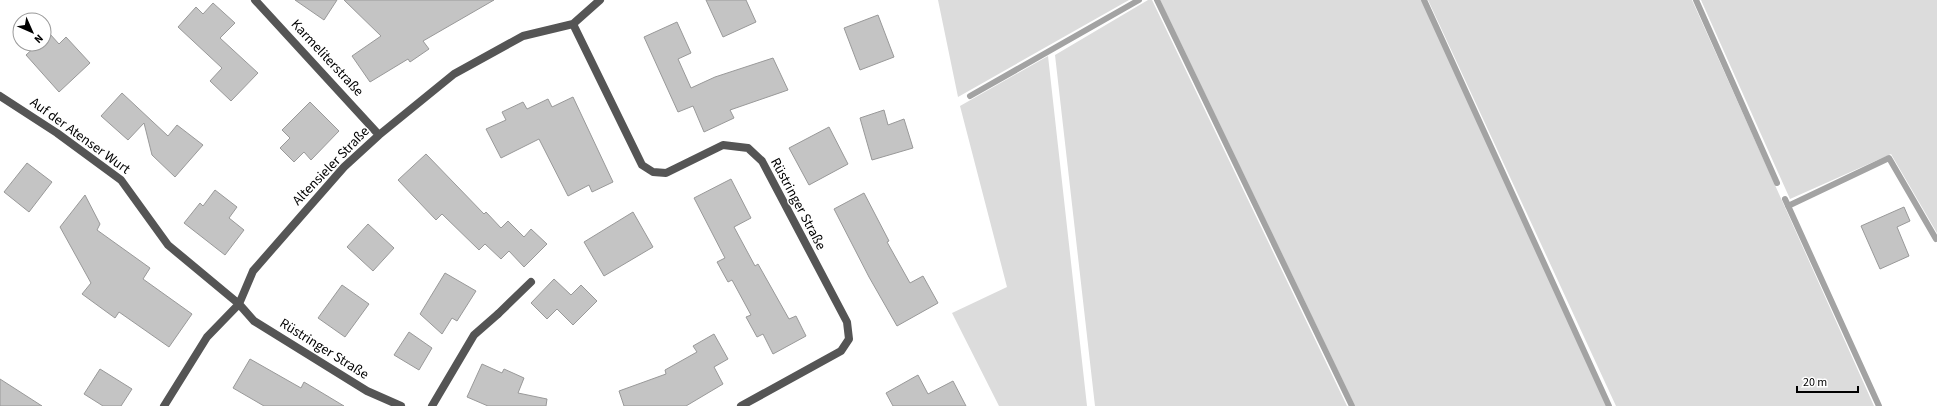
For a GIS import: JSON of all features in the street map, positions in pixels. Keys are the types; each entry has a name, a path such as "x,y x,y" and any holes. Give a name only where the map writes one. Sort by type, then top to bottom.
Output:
{"street":[{"name":"Karmeliterstraße","path":"255,0 379,134"},
{"name":"Altensieler Straße","path":"164,406 207,337 239,304 253,271 344,167 379,134 454,74 523,36 573,24 600,0"},
{"name":"Rüstringer Straße","path":"573,24 642,165 654,172 666,173 723,145 748,148 762,161 848,322 849,338 841,351 742,406"},
{"name":"Auf der Atenser Wurt","path":"0,96 57,133 121,180 168,245 239,304"},
{"path":"432,406 474,335 532,282"},
{"name":"Rüstringer Straße","path":"239,304 254,321 367,391 401,406"}],"shaded area":[{"path":"938,0 1129,0 958,97"},
{"path":"1148,0 1152,0 1347,406 1095,406 1055,55"},
{"path":"1160,0 1422,0 1608,406 1355,406"},
{"path":"1428,0 1692,0 1874,406 1616,406"},
{"path":"1701,0 1937,0 1937,233 1891,154 1790,199"},
{"path":"1048,56 1087,406 999,406 952,313 1007,287 960,106"}],"building":[{"path":"295,0 337,0 324,20"},
{"path":"344,0 494,0 423,41 429,49 410,62 408,59 370,82 352,56 381,36"},
{"path":"706,0 746,0 756,22 723,37"},
{"path":"213,3 235,23 220,38 258,73 231,101 210,81 222,68 178,27 196,7 203,14"},
{"path":"878,15 894,57 860,70 844,28"},
{"path":"677,22 691,53 678,59 691,88 715,77 773,58 788,90 730,110 734,118 704,132 693,106 678,112 644,37"},
{"path":"52,36 59,44 66,37 90,63 59,92 26,55 29,52 52,52"},
{"path":"122,93 168,136 177,125 203,145 175,177 152,155 144,123 128,140 101,116"},
{"path":"573,97 613,182 592,192 589,185 568,196 539,139 501,158 486,129 506,120 502,112 523,102 527,109 548,99 552,107"},
{"path":"310,102 339,131 311,160 304,152 294,162 280,148 290,138 282,130"},
{"path":"884,110 888,125 904,119 913,148 872,160 860,118"},
{"path":"829,127 848,164 809,185 789,148"},
{"path":"426,154 484,214 486,212 501,228 508,221 524,237 531,229 547,244 524,267 509,251 501,259 485,244 479,250 442,214 436,220 398,180"},
{"path":"27,163 52,182 29,212 4,192"},
{"path":"731,179 751,218 734,227 755,266 758,264 789,319 796,316 806,336 773,354 763,334 757,337 746,317 751,315 732,280 728,282 717,262 725,258 694,198"},
{"path":"215,190 237,207 229,218 244,230 225,255 184,223 200,203 203,206"},
{"path":"864,193 889,241 887,242 910,283 923,276 938,303 897,326 869,277 834,209"},
{"path":"85,195 100,224 97,230 150,268 143,279 192,314 169,347 119,312 115,318 82,294 91,283 60,227"},
{"path":"1904,207 1910,221 1897,227 1909,256 1880,269 1861,226"},
{"path":"633,212 653,247 604,276 584,242"},
{"path":"368,224 394,248 373,271 347,247"},
{"path":"445,273 476,291 457,321 452,318 442,334 420,314"},
{"path":"554,279 571,295 581,285 597,301 573,325 557,309 547,319 531,303"},
{"path":"342,285 369,304 345,337 318,318"},
{"path":"409,332 432,348 419,370 394,355"},
{"path":"714,334 728,359 714,367 723,384 686,406 624,406 619,391 666,374 665,370 697,352 693,346"},
{"path":"250,359 301,388 304,382 344,406 264,406 233,388"},
{"path":"482,364 502,373 504,369 524,378 518,393 547,399 546,406 488,406 467,397"},
{"path":"100,369 132,389 121,406 103,406 84,394"},
{"path":"918,375 928,394 953,381 966,406 893,406 886,393"},
{"path":"0,379 42,406 0,406"}],"waterway":[{"path":"970,96 1139,0"},
{"path":"1157,0 1352,406"},
{"path":"1424,0 1609,406"},
{"path":"1696,0 1777,183"},
{"path":"1788,206 1889,158 1936,239"},
{"path":"1785,199 1879,406"}]}
